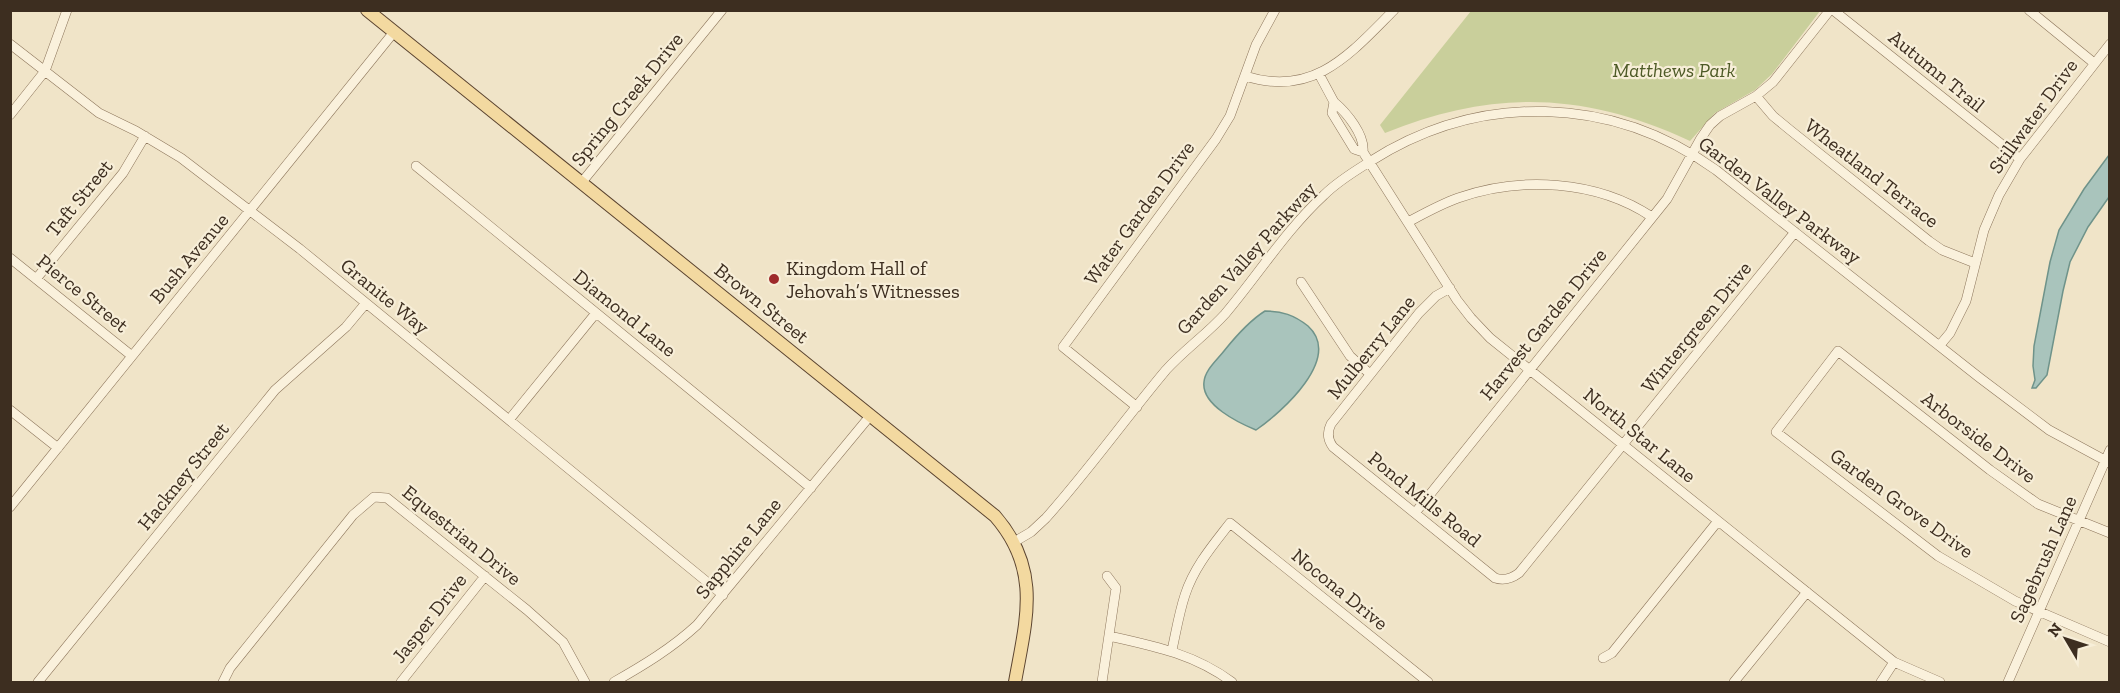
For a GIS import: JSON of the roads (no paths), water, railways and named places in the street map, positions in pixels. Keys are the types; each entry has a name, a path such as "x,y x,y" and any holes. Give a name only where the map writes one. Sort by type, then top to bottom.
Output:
{"main road":[{"name":"Brown Street","path":"368,10 986,508 1002,524 1014,542 1025,571 1028,597 1015,682"}],"street":[{"path":"10,115 45,71 68,10"},
{"name":"Spring Creek Drive","path":"582,182 722,10"},
{"name":"Water Garden Drive","path":"1137,407 1063,347 1216,139 1230,116 1256,45 1275,10"},
{"path":"1245,76 1276,82 1297,80 1319,74 1344,59 1394,10"},
{"name":"Harvest Garden Drive","path":"1415,513 1675,187 1710,125 1720,116 1756,96 1773,82 1831,10"},
{"name":"Autumn Trail","path":"1831,10 2020,159"},
{"path":"2029,10 2094,63"},
{"name":"Bush Avenue","path":"10,507 394,32"},
{"name":"Granite Way","path":"10,44 99,113 145,136 181,158 366,303 723,595"},
{"name":"Stillwater Drive","path":"1940,345 1958,320 1966,301 1984,230 1999,195 2020,159 2109,44"},
{"name":"North Star Lane","path":"1319,74 1334,102 1343,110 1364,143 1364,152 1370,162 1450,288 1467,313 1484,331 1894,662 1940,682"},
{"name":"Wheatland Terrace","path":"1756,96 1773,116 1929,241 1942,250 1975,263"},
{"name":"Garden Valley Parkway","path":"1014,542 1031,532 1046,518 1167,369 1224,315 1318,201 1348,175 1412,138 1447,124 1518,111 1572,113 1606,120 1657,135 1692,154 1716,170 2049,430 2107,462"},
{"name":"Taft Street","path":"36,279 123,173 145,136"},
{"name":"Diamond Lane","path":"416,166 811,488"},
{"path":"1408,222 1458,198 1490,189 1522,185 1553,185 1595,192 1634,206 1652,217"},
{"name":"Wintergreen Drive","path":"1507,579 1519,573 1795,232"},
{"name":"Pierce Street","path":"10,258 132,356"},
{"path":"1301,282 1350,356 1370,374"},
{"name":"Mulberry Lane","path":"1328,435 1331,424 1419,313 1436,296 1450,288"},
{"name":"Hackney Street","path":"38,682 275,390 346,327 366,303"},
{"path":"509,420 596,313"},
{"name":"Garden Grove Drive","path":"1838,351 1776,432 1938,556 2015,601 2109,642"},
{"name":"Arborside Drive","path":"1838,351 1990,470 2038,504 2109,533"},
{"path":"10,410 58,448"},
{"name":"Sapphire Lane","path":"614,682 682,639 723,595 870,416"},
{"name":"Pond Mills Road","path":"1328,435 1333,447 1495,578 1507,579"},
{"name":"Sagebrush Lane","path":"2008,682 2107,462 2109,450"},
{"name":"Equestrian Drive","path":"223,682 230,668 353,515 375,496 387,498 527,610 563,642 585,682"},
{"path":"1603,658 1612,653 1718,521"},
{"name":"Nocona Drive","path":"1172,651 1191,579 1230,523 1428,682"},
{"name":"Jasper Drive","path":"401,682 485,576"},
{"path":"1102,682 1116,588 1107,576"},
{"path":"1734,682 1807,592"},
{"path":"1109,636 1172,651 1232,682"},
{"path":"1881,682 1894,662"}],"water":[{"path":"2109,155 2109,197 2088,227 2070,262 2047,375 2036,388 2032,388 2035,380 2034,346 2050,262 2059,230 2084,189"},
{"path":"1265,311 1288,314 1308,326 1317,339 1318,353 1314,368 1293,398 1256,430 1231,418 1215,405 1208,398 1204,382 1209,369 1233,340"}],"place":[{"name":"Kingdom Hall of Jehovah’s Witnesses","path":"774,279"}],"park label":[{"name":"Matthews Park","path":"1674,70"}]}
